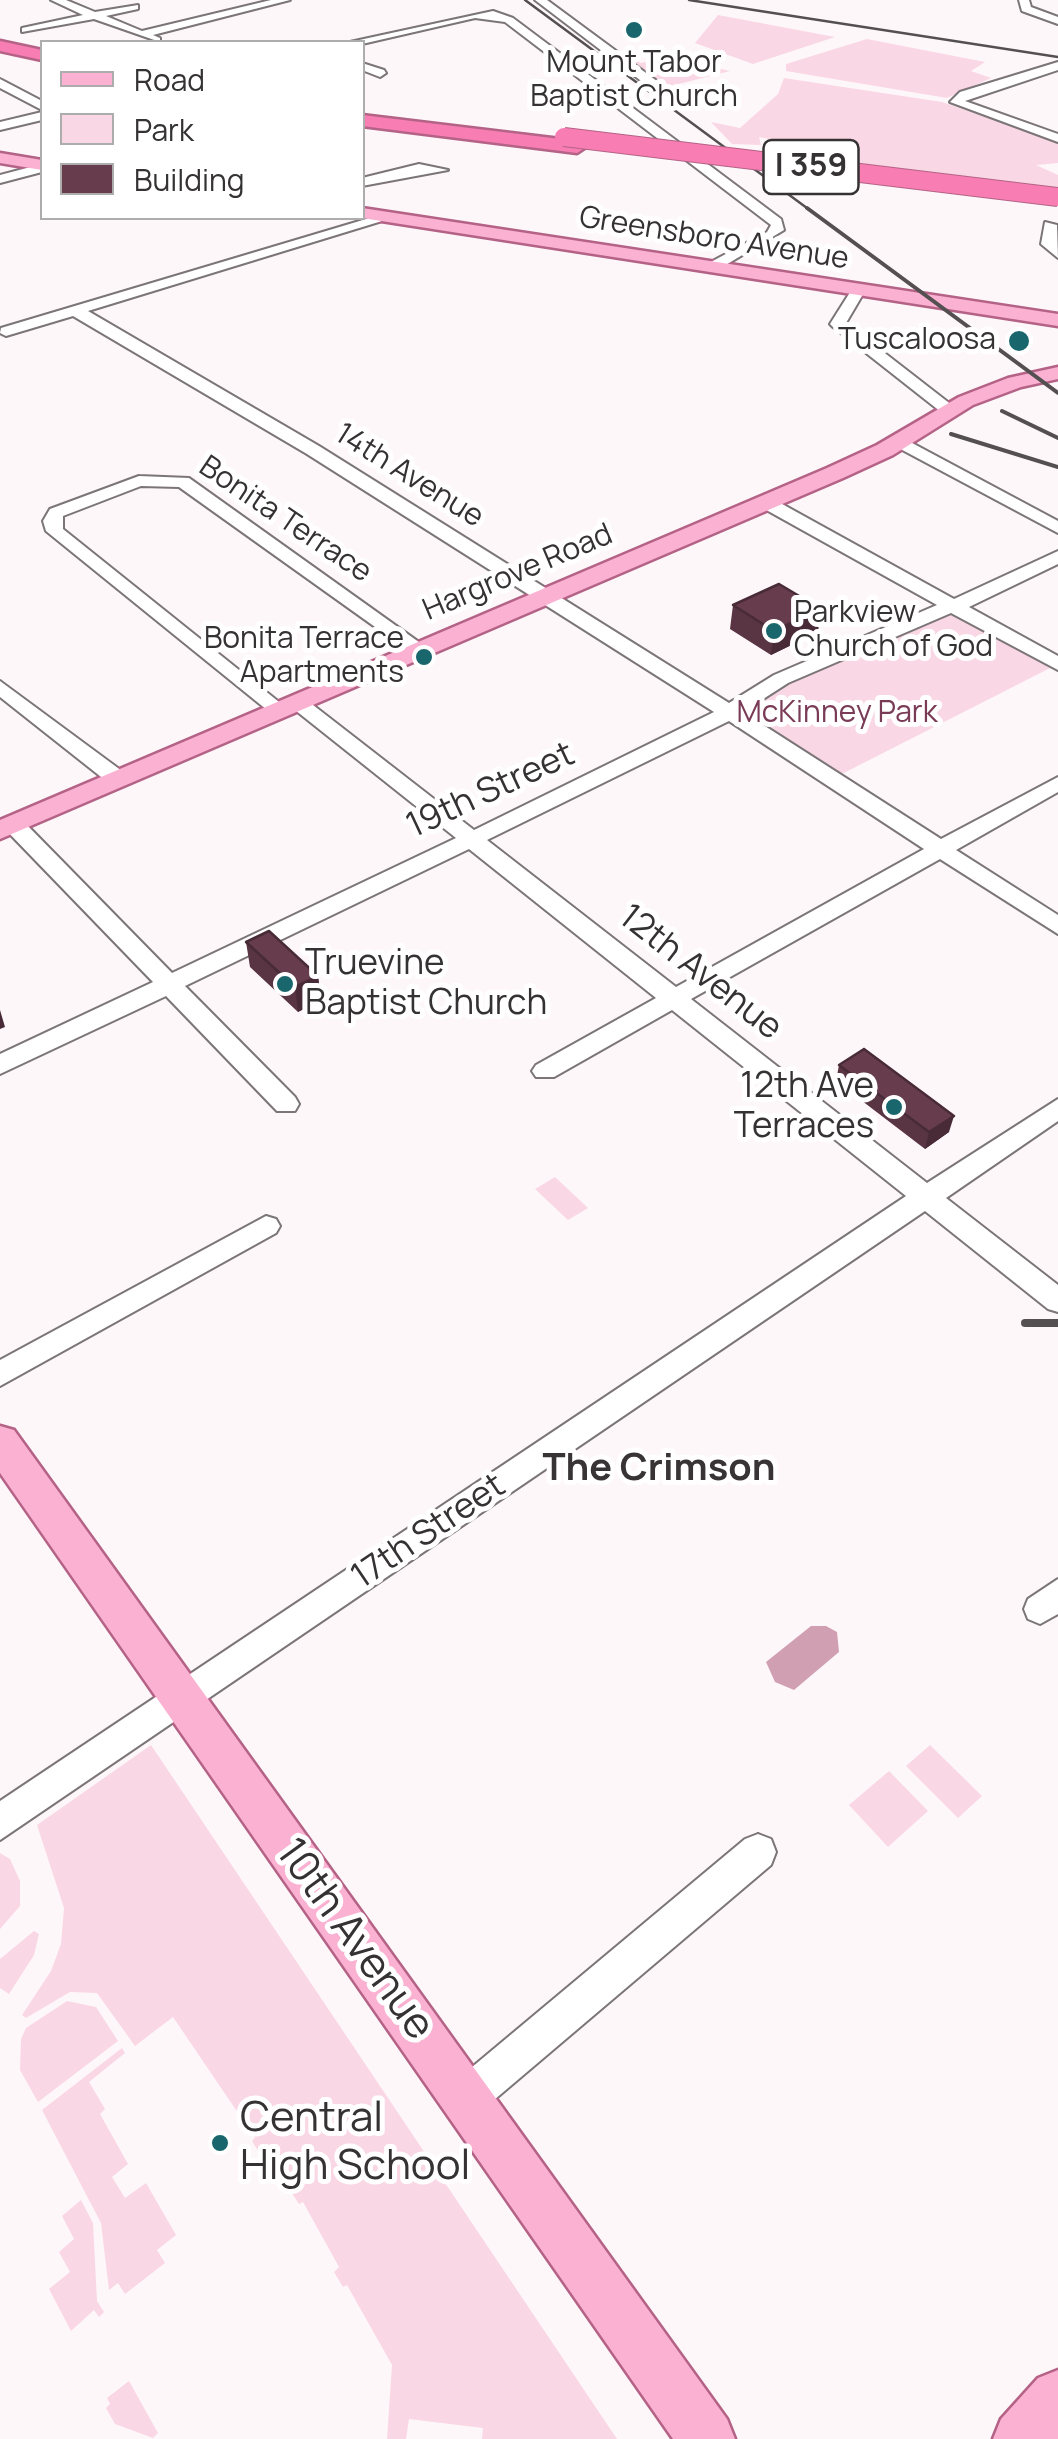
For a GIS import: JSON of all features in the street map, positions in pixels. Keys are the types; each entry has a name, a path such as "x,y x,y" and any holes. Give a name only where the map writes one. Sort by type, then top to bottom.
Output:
{"highway":[{"path":"0,46 40,55"},
{"path":"0,56 40,65"},
{"name":"I 359","path":"365,111 1054,216"},
{"name":"I 359","path":"365,120 1058,197"}],"main road":[{"path":"0,158 40,167"},
{"name":"Greensboro Avenue","path":"365,213 1058,320"},
{"name":"Hargrove Road","path":"6,827 767,502 899,441 948,409 1014,382 1058,373"},
{"name":"10th Avenue","path":"0,1442 707,2439"},
{"path":"1021,2439 1058,2398"}],"street":[{"path":"56,0 157,40"},
{"path":"142,34 285,0"},
{"path":"540,0 661,90"},
{"path":"1024,0 1024,6 1034,14 1058,21"},
{"path":"1034,14 1058,6"},
{"path":"26,30 134,7"},
{"path":"365,40 475,15 493,14 509,20 776,222 779,227 772,235 714,266"},
{"path":"1058,66 964,95 956,102 1058,138"},
{"path":"365,67 380,72"},
{"path":"0,82 40,105"},
{"path":"0,126 40,116"},
{"path":"0,179 40,168"},
{"path":"365,181 420,168 441,170"},
{"path":"1054,216 1048,244 1058,254"},
{"path":"6,331 388,217"},
{"path":"859,289 838,324 948,409"},
{"name":"14th Avenue","path":"76,311 313,450 726,710 1058,926"},
{"path":"899,441 1058,528"},
{"name":"Bonita Terrace","path":"288,706 55,531 52,524 56,513 139,481 183,482 420,650"},
{"path":"767,502 1056,662"},
{"name":"19th Street","path":"0,1065 702,729 781,678 1011,581 1058,556"},
{"path":"0,687 118,778"},
{"name":"12th Avenue","path":"288,706 472,838 1058,1301"},
{"path":"544,1070 1058,783"},
{"path":"6,827 286,1104"},
{"name":"17th Street","path":"0,1822 1058,1108"},
{"path":"0,1374 266,1226"},
{"path":"466,2097 758,1852"}],"green space":[{"path":"718,15 835,37 753,64 695,43"},
{"path":"867,39 985,62 971,71 991,78 947,98 786,71 786,64"},
{"path":"618,55 641,63 666,57 730,71 667,87"},
{"path":"784,78 942,102 1058,142 1058,163 1036,165 1058,175 1058,188 802,156 807,147 759,137 761,145 732,144 711,122 740,128 778,94"},
{"name":"McKinney Park","path":"951,605 1058,664 832,779 726,710"},
{"path":"555,1177 588,1208 568,1220 535,1189"},
{"path":"151,1745 617,2439 482,2439 483,2428 409,2419 406,2439 387,2439 392,2365 347,2285 343,2287 334,2272 339,2267 303,2202 299,2204 281,2177 276,2180 252,2141 255,2138 173,2017 135,2046 97,1993 70,1992 26,2018 22,2015 51,1971 61,1944 64,1908 37,1825"},
{"path":"930,1745 982,1796 958,1818 906,1766"},
{"path":"889,1771 928,1811 888,1847 849,1805"},
{"path":"0,1853 10,1859 20,1881 20,1906 0,1929"},
{"path":"34,1931 39,1934 34,1955 9,1994 0,1988 0,1959"},
{"path":"67,2001 96,2007 118,2041 38,2102 20,2070 21,2039 26,2028"},
{"path":"122,2048 125,2053 89,2082 105,2109 100,2114 128,2164 112,2177 125,2198 146,2183 176,2235 157,2250 165,2263 125,2294 118,2283 109,2290 101,2223 42,2110"},
{"path":"81,2200 93,2223 97,2301 104,2312 99,2317 94,2310 71,2331 49,2289 70,2272 59,2252 74,2239 62,2216"},
{"path":"129,2381 158,2433 153,2438 115,2424 106,2408 110,2404 107,2398"}],"shaded area":[{"path":"811,1626 826,1626 837,1632 839,1652 794,1690 775,1682 766,1662"}],"building":[{"path":"779,584 821,609 774,631 733,605"},
{"path":"269,931 318,976 295,987 246,942"},
{"path":"864,1049 954,1116 929,1132 839,1065"}],"railway":[{"path":"525,0 811,211"},
{"path":"689,0 1058,57"},
{"path":"807,208 1058,393"},
{"path":"1002,411 1058,438"},
{"path":"951,434 1058,467"},
{"path":"1025,1323 1058,1323"}],"place":[{"name":"Mount Tabor Baptist Church","path":"634,30"},
{"name":"Tuscaloosa","path":"1019,341"},
{"name":"Parkview Church of God","path":"774,631"},
{"name":"Bonita Terrace Apartments","path":"424,657"},
{"name":"Truevine Baptist Church","path":"285,984"},
{"name":"12th Ave Terraces","path":"894,1107"},
{"name":"Central High School","path":"220,2143"}],"district":[{"name":"The Crimson","path":"659,1469"}]}
